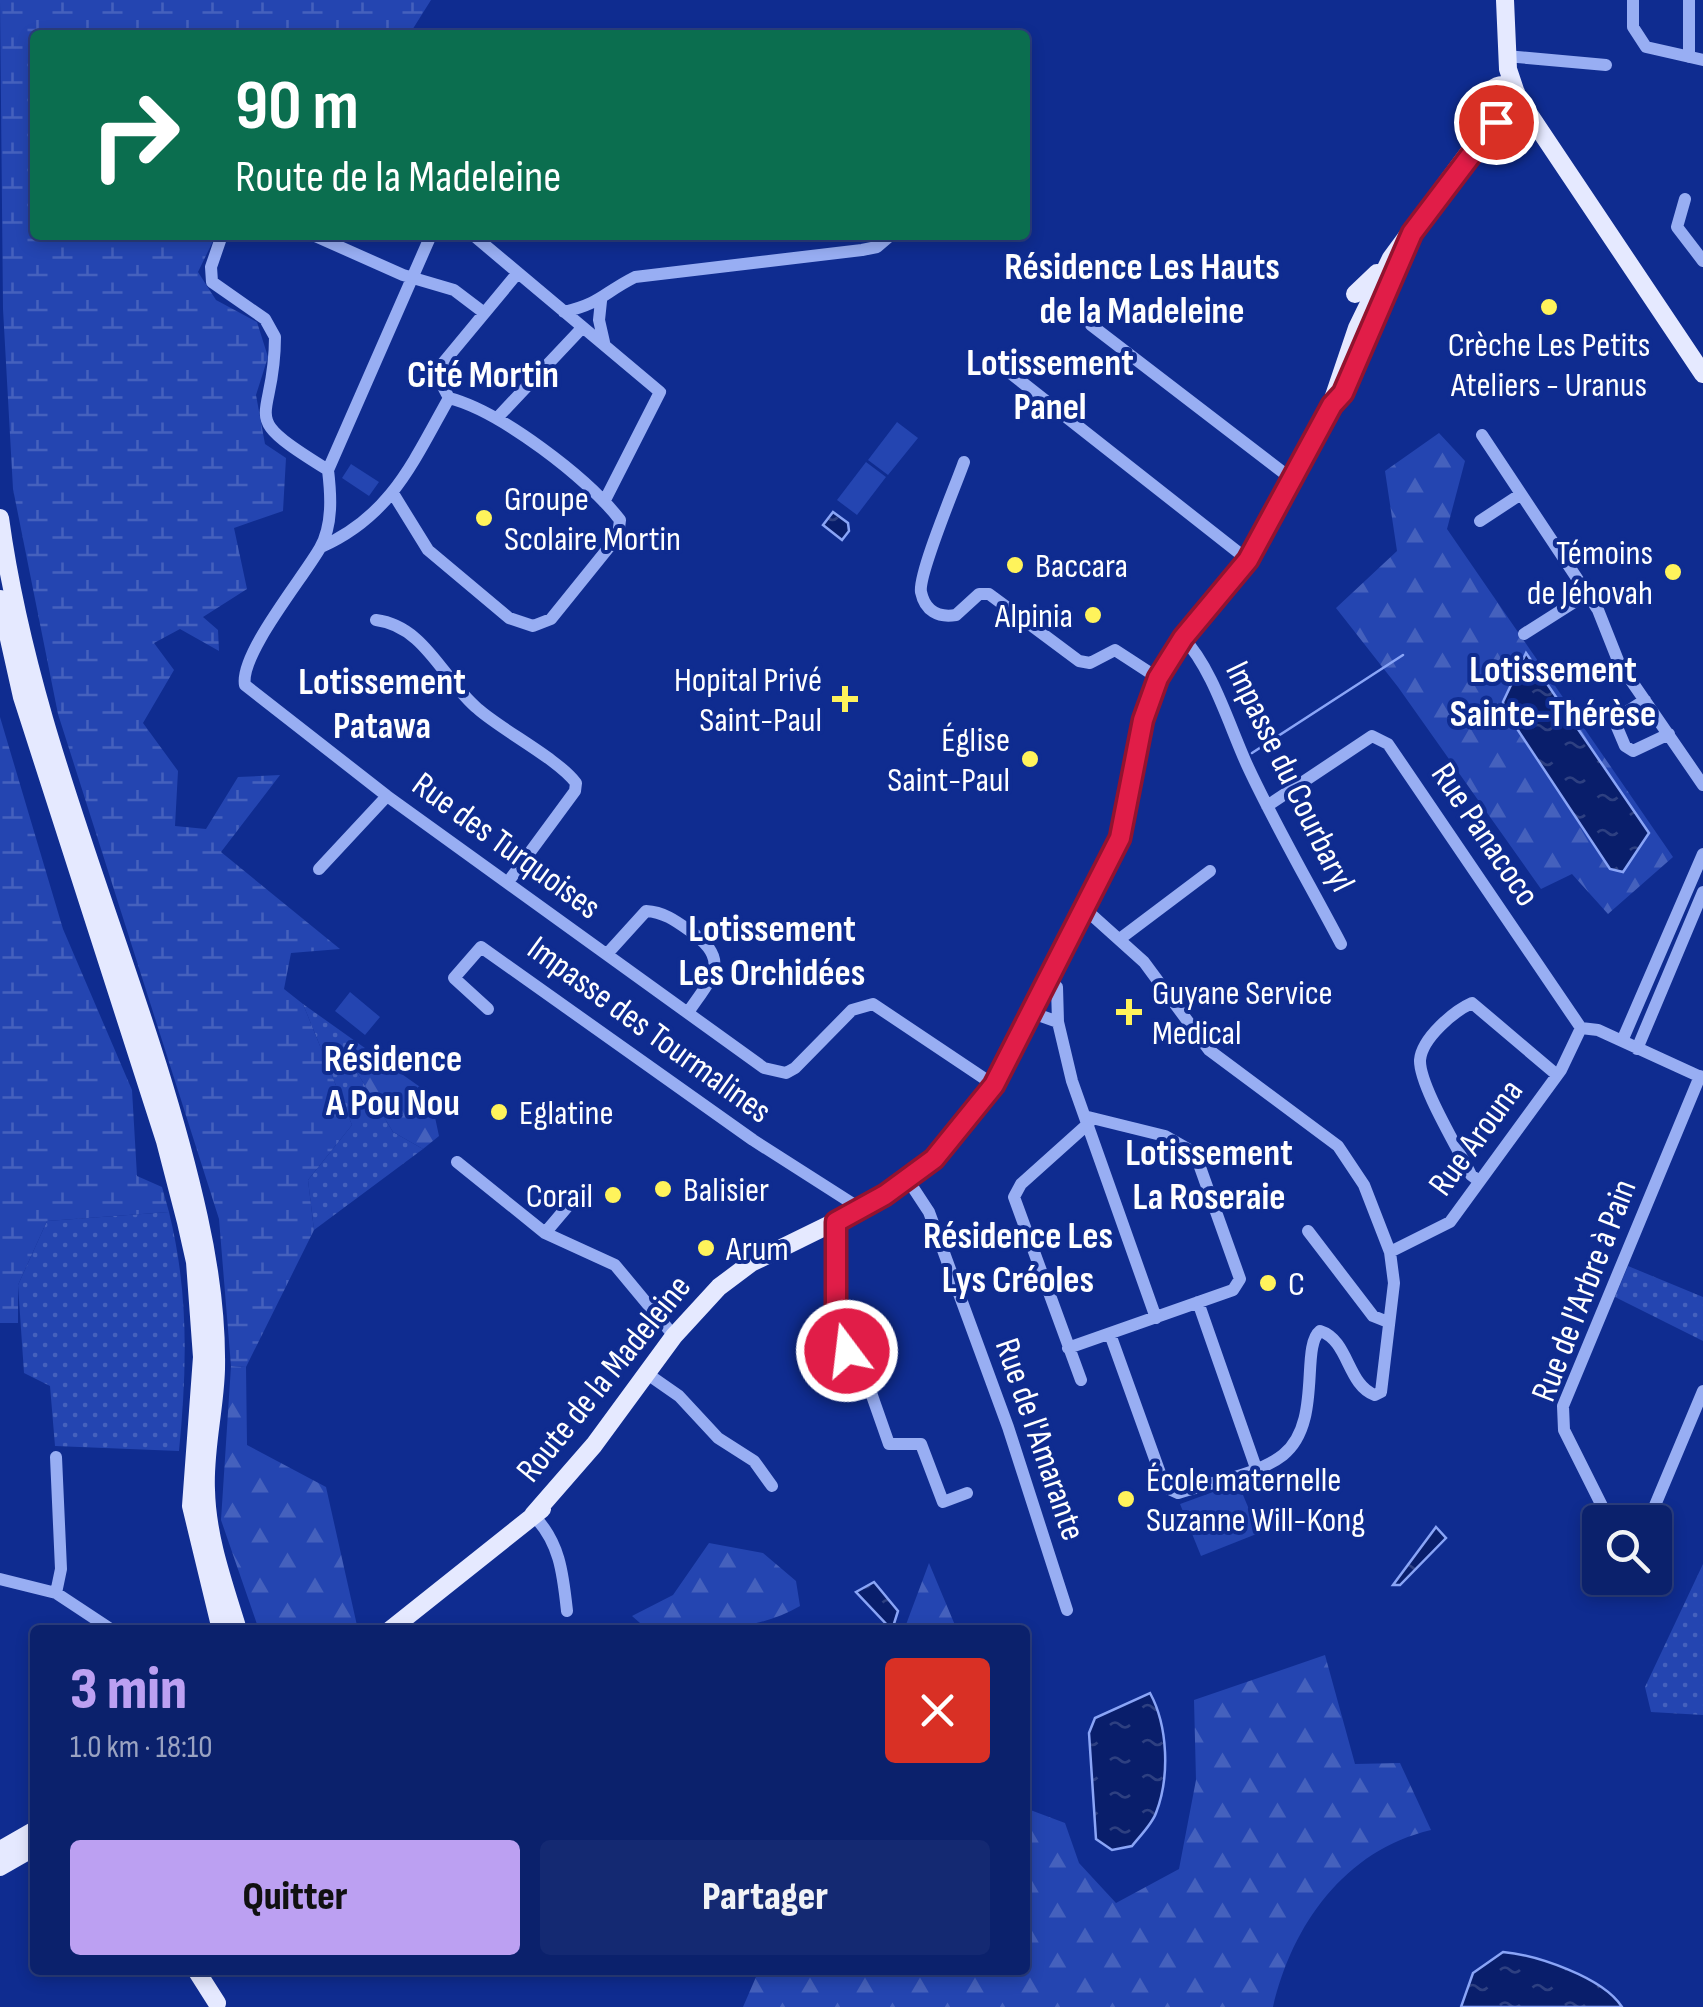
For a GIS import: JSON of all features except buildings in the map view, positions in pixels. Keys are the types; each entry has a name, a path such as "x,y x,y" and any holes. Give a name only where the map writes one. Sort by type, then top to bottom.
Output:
{"main road":[{"name":"Route de la Madeleine","path":"650,1377 674,1336 728,1280 908,1180 950,1142 994,1085 1120,838 1143,720 1158,678 1183,638 1248,560 1294,480 1332,405 1358,328 1391,258 1469,152 1506,115 1517,95 1506,56 1504,0"},
{"name":"Route de la Madeleine","path":"1469,152 1491,96 1504,34"},
{"path":"1568,175 1560,155 1517,95 1502,85 1491,96 1496,113 1523,122 1568,175 1703,374"},
{"name":"Route de la Madeleine","path":"1332,405 1343,393 1412,233"},
{"path":"1358,328 1352,301 1391,258"},
{"path":"0,518 34,688 138,1008 199,1217 215,1330 207,1516 237,1625"},
{"path":"0,599 22,697 154,1105 186,1222 194,1262 202,1357 191,1506 219,1625"},
{"name":"Route de la Madeleine","path":"397,1625 475,1567 533,1515 712,1305 776,1252"},
{"path":"0,1850 30,1833"},
{"path":"0,1867 30,1850"},
{"path":"0,1875 30,1859"},
{"path":"199,1975 218,2005"},
{"path":"209,1975 218,2005"}],"street":[{"path":"1632,0 1638,40 1659,52 1696,59 1690,0"},
{"path":"1506,56 1606,65"},
{"path":"1686,200 1677,228 1703,261"},
{"path":"220,240 211,268 212,282 258,313 276,337 264,403 268,425 279,440 328,470"},
{"path":"326,240 413,278 454,290 483,312"},
{"name":"Rue des Turquoises","path":"429,240 328,470 331,504 321,547 247,658 244,680 248,688 387,796 764,1068 786,1073 852,1010 873,1004 994,1085"},
{"path":"480,240 505,259 516,275 604,342 660,392 604,502"},
{"path":"604,342 599,320 602,301 614,286 635,276 862,250 884,240"},
{"path":"394,495 428,550 509,618 532,626 551,619 618,536 620,520 604,502 499,416 449,398 440,383 441,368 516,275"},
{"path":"564,312 602,301"},
{"path":"1091,325 1294,480"},
{"path":"499,416 582,328"},
{"path":"1009,372 1248,560"},
{"path":"321,547 350,534 394,495 449,398"},
{"path":"1482,435 1587,594 1619,663 1703,786"},
{"path":"964,462 920,587 928,609 938,615 956,615 979,594 988,594 1079,661 1090,663 1115,650 1158,678"},
{"path":"1480,521 1521,494"},
{"path":"1524,634 1587,594"},
{"path":"376,620 394,624 410,634 477,708 576,783 575,791 508,882"},
{"name":"Impasse du Courbaryl","path":"1183,638 1200,656 1209,685 1266,806 1340,944"},
{"path":"1645,700 1614,720 1625,746 1633,751 1669,734"},
{"name":"Rue Panacoco","path":"1266,806 1372,736 1388,744 1581,1028"},
{"path":"319,870 387,796"},
{"path":"1622,1041 1703,854"},
{"path":"1121,938 1210,871"},
{"path":"1637,1049 1698,917 1703,892"},
{"path":"1085,909 1121,938 1209,1050 1338,1146 1364,1186 1390,1252 1394,1284 1385,1384 1376,1395 1362,1387 1334,1338 1327,1332 1314,1335 1312,1382 1300,1436 1287,1452 1256,1468 1178,1493 1165,1487 1110,1334"},
{"path":"606,954 646,911 661,913 694,934 710,948 716,963 688,1011"},
{"name":"Impasse des Tourmalines","path":"488,1009 454,978 481,947 752,1140 861,1209"},
{"path":"1047,978 1057,987 1058,1022 1072,1081 1156,1318"},
{"path":"1479,1181 1471,1175 1425,1079 1420,1059 1428,1042 1452,1016 1472,1004 1557,1076"},
{"path":"1030,1012 1058,1022"},
{"name":"Rue de l'Arbre à Pain","path":"1581,1028 1622,1041 1701,1077 1563,1406 1564,1430 1602,1505"},
{"name":"Rue Arouna","path":"1390,1252 1446,1226 1557,1076 1581,1028"},
{"path":"1068,1348 1233,1290 1240,1276 1196,1154 1165,1136 1088,1120"},
{"path":"1081,1380 1014,1197 1021,1184 1088,1120"},
{"path":"457,1162 545,1233 615,1266 674,1336"},
{"name":"Rue de l'Amarante","path":"908,1180 935,1230 1008,1427 1067,1610"},
{"path":"545,1233 578,1194"},
{"path":"836,1222 836,1323 869,1387 890,1444 921,1444 943,1502 967,1494"},
{"path":"1308,1231 1372,1316 1388,1322"},
{"path":"1198,1302 1256,1468"},
{"path":"650,1377 679,1396 718,1438 754,1461 772,1486"},
{"path":"1655,1505 1703,1391"},
{"path":"56,1457 61,1569 56,1593"},
{"path":"533,1515 550,1532 563,1572 567,1611"},
{"path":"0,1579 56,1593 104,1625"}],"green space":[{"path":"0,0 431,0 412,30 30,30 30,240 214,240 198,272 216,300 257,322 268,357 256,395 265,444 286,458 283,511 234,528 247,589 203,617 218,630 219,651 180,629 154,643 174,670 143,723 178,771 175,826 206,829 238,777 280,775 221,852 340,949 291,953 284,989 303,1004 352,1125 308,1180 314,1230 246,1367 231,1366 219,1219 58,714 13,489 3,309"},
{"path":"897,422 918,438 888,475 868,460"},
{"path":"1439,433 1465,461 1447,529 1673,857 1608,914 1572,874 1541,889 1398,687 1336,608 1397,551 1385,471"},
{"path":"866,462 886,477 857,515 837,500"},
{"path":"351,464 379,482 369,496 342,478"},
{"path":"0,717 63,929 132,1090 137,1176 162,1187 169,1212 47,1221 18,1285 18,1323 0,1323"},
{"path":"350,992 380,1017 365,1035 335,1011"},
{"path":"303,1004 355,1041 352,1064 393,1132 423,1149 314,1230 308,1180 352,1125"},
{"path":"355,1041 430,1094 439,1136 423,1149 393,1132 352,1064"},
{"path":"169,1212 180,1272 184,1331 179,1451 55,1446 50,1386 24,1373 18,1285 47,1221"},
{"path":"1628,1266 1703,1297 1703,1341 1615,1297"},
{"path":"231,1366 246,1367 247,1445 326,1487 357,1625 257,1625 221,1520"},
{"path":"1238,1483 1259,1533 1201,1556 1180,1504"},
{"path":"709,1543 763,1553 796,1581 800,1606 745,1625 642,1625 632,1616 673,1595"},
{"path":"929,1563 955,1625 906,1625"},
{"path":"1703,1564 1703,1715 1651,1712 1645,1687"},
{"path":"1325,1655 1355,1764 1400,1763 1431,1830 1400,1840 1373,1855 1327,1895 1294,1948 1273,2007 743,2007 757,1975 1030,1975 1030,1810 1065,1823 1079,1863 1116,1903 1179,1869 1196,1780 1194,1700"}],"water":[{"path":"833,512 848,523 849,531 842,540 823,525"},
{"path":"1526,653 1649,833 1623,872 1610,869 1504,709 1503,702"},
{"path":"1436,1527 1446,1538 1400,1585 1393,1585"},
{"path":"874,1582 898,1611 894,1625 887,1625 856,1592"},
{"path":"1150,1693 1164,1736 1164,1784 1152,1821 1132,1846 1112,1850 1096,1839 1089,1733 1095,1718"},
{"path":"1503,1952 1550,1963 1585,1977 1622,2007 1461,2007 1473,1973"}],"waterway":[{"path":"1252,753 1403,655"}],"place":[{"name":"Crèche Les Petits Ateliers - Uranus","path":"1549,307"},
{"name":"Groupe Scolaire Mortin","path":"484,518"},
{"name":"Baccara","path":"1015,565"},
{"name":"Témoins de Jéhovah","path":"1673,572"},
{"name":"Alpinia","path":"1093,615"},
{"name":"Hopital Privé Saint-Paul","path":"845,699"},
{"name":"Église Saint-Paul","path":"1030,759"},
{"name":"Guyane Service Medical","path":"1129,1012"},
{"name":"Eglatine","path":"499,1112"},
{"name":"Balisier","path":"663,1189"},
{"name":"Corail","path":"613,1195"},
{"name":"Arum","path":"706,1248"},
{"name":"C","path":"1268,1283"},
{"name":"École maternelle Suzanne Will-Kong","path":"1126,1499"}],"district":[{"name":"Résidence Les Hauts de la Madeleine","path":"1142,288"},
{"name":"Cité Mortin","path":"483,374"},
{"name":"Lotissement Panel","path":"1050,384"},
{"name":"Lotissement Sainte-Thérèse","path":"1553,691"},
{"name":"Lotissement Patawa","path":"382,703"},
{"name":"Lotissement Les Orchidées","path":"772,950"},
{"name":"Résidence A Pou Nou","path":"393,1080"},
{"name":"Lotissement La Roseraie","path":"1209,1174"},
{"name":"Résidence Les Lys Créoles","path":"1018,1257"}],"route":[{"path":"847,1351 836,1323 836,1222 885,1195 934,1159 994,1085 1120,838 1143,720 1158,678 1183,638 1248,560 1332,405 1343,393 1412,233 1469,152 1496,122"}]}
